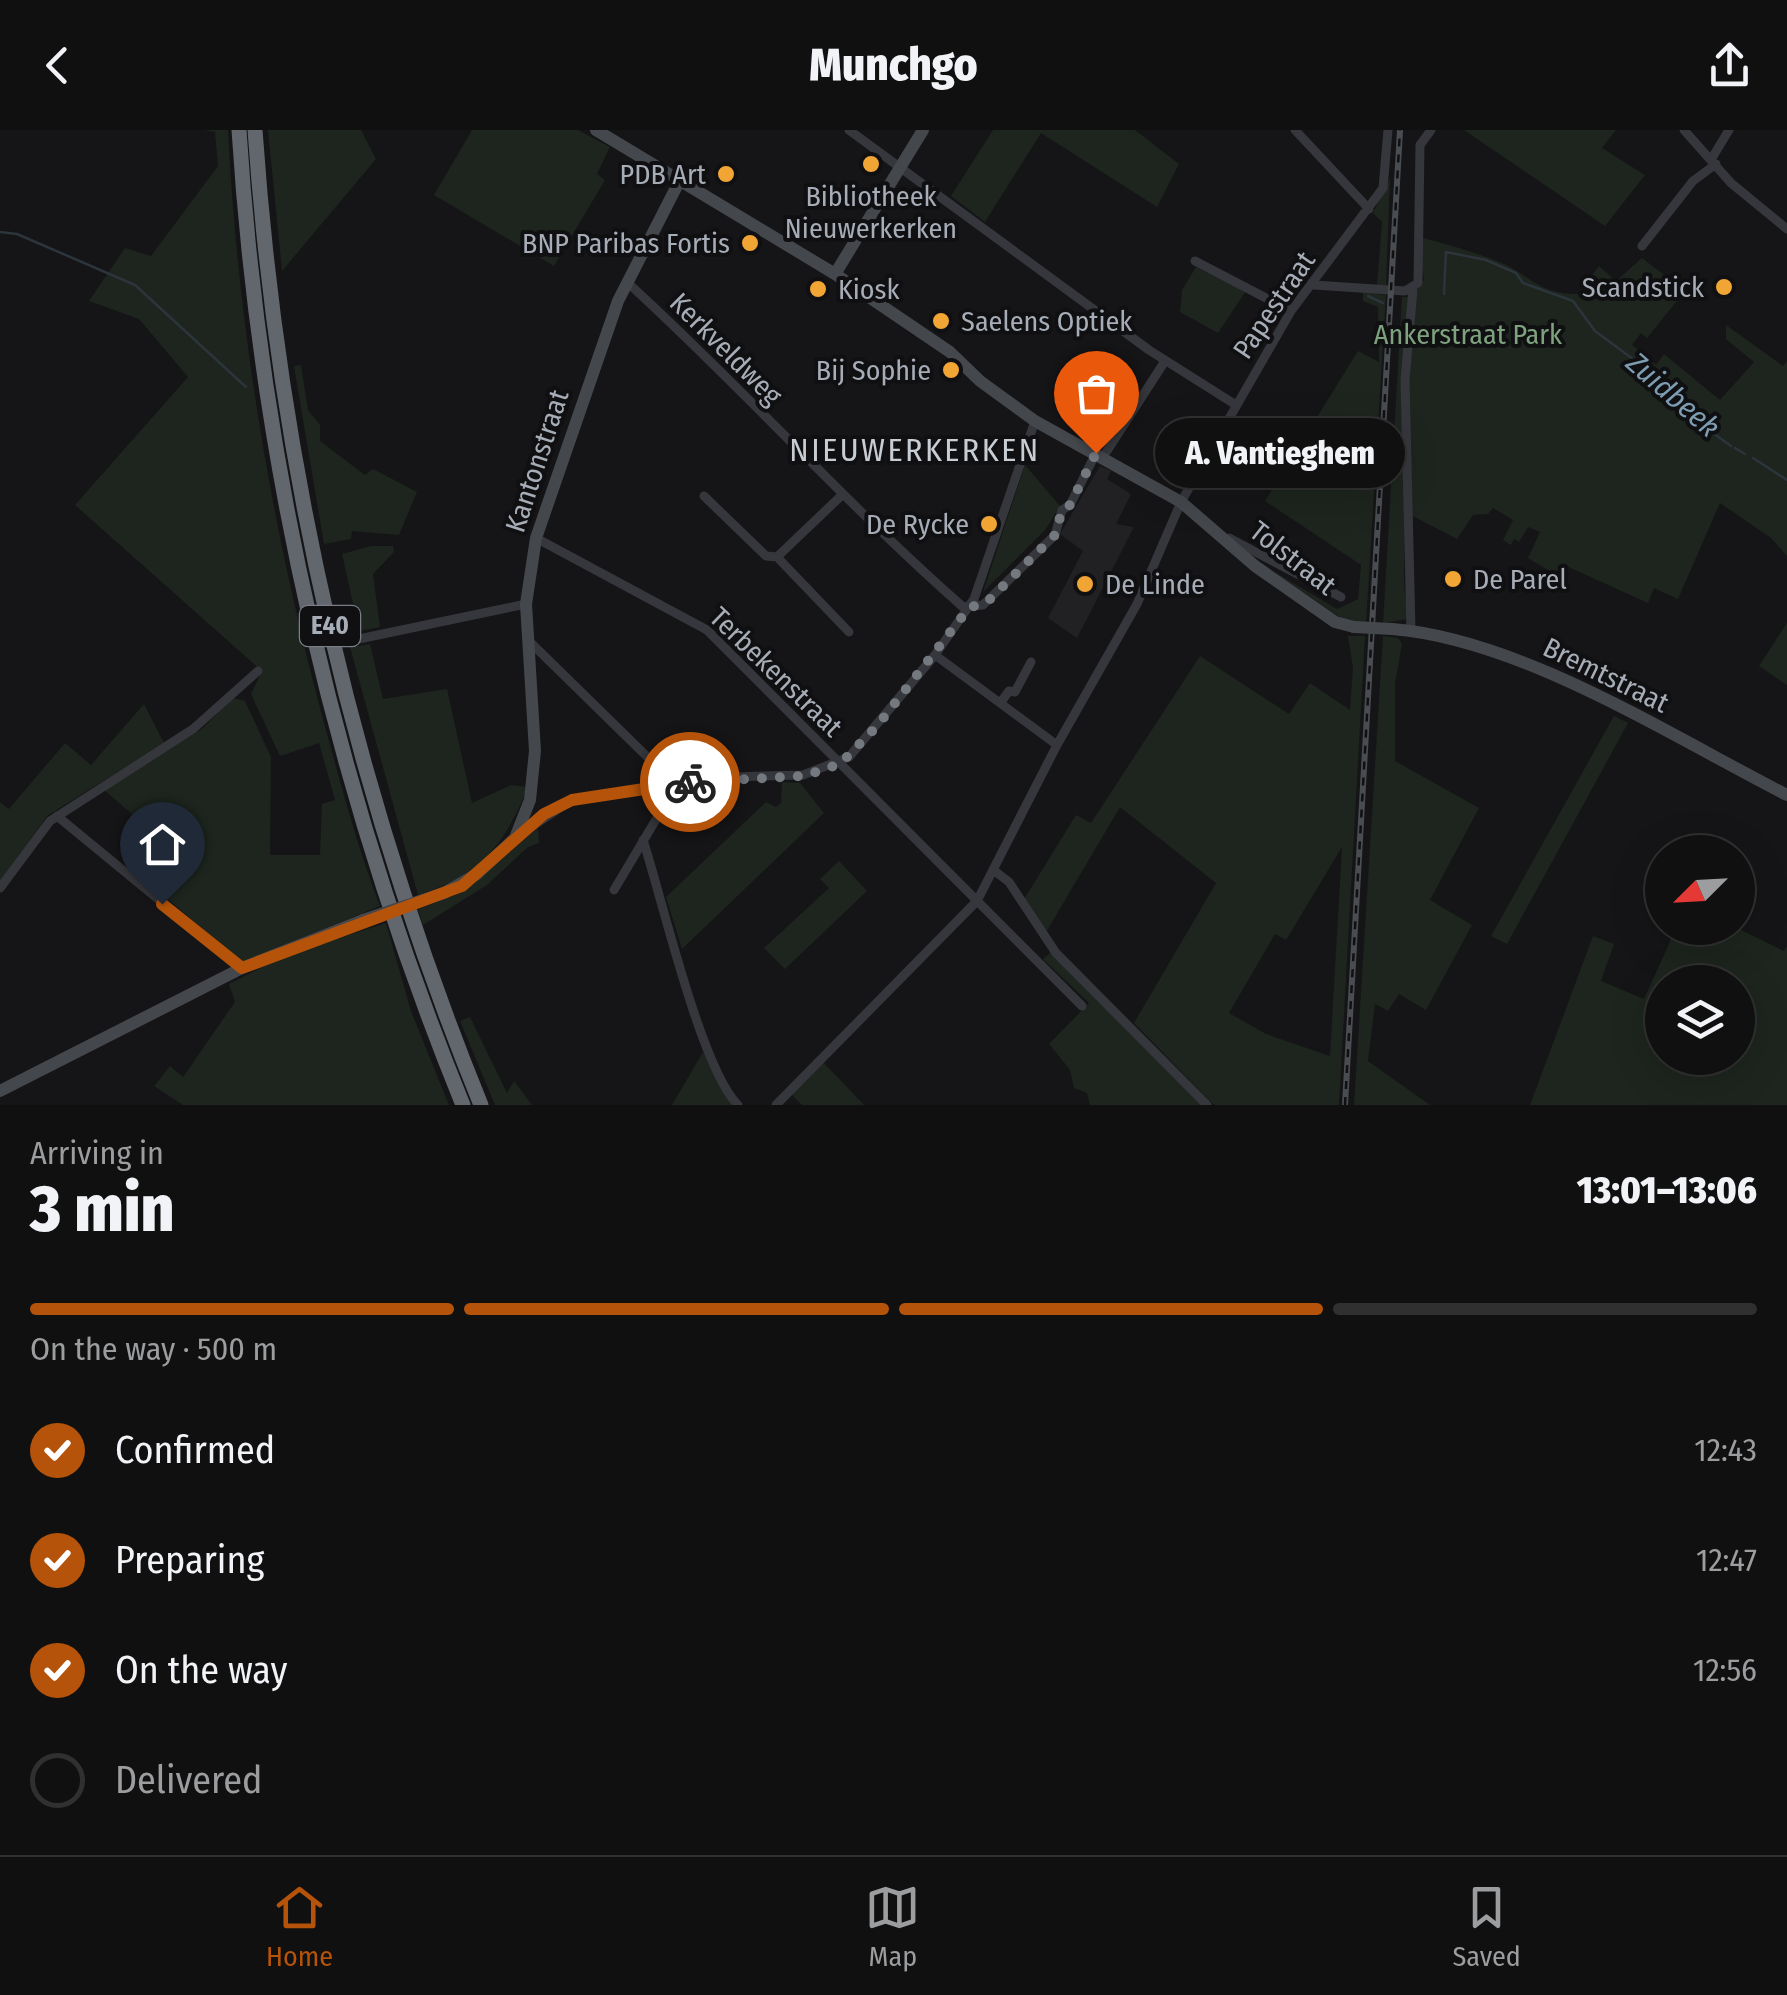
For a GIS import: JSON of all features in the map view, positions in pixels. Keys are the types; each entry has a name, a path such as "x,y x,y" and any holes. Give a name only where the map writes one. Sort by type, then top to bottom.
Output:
{"highway":[{"name":"E40","path":"238,130 262,361 304,586 362,817 397,929 462,1105"},
{"name":"E40","path":"255,130 278,357 329,621 414,928 481,1105"}],"street":[{"name":"Tolstraat","path":"596,130 834,274 950,352 980,381 1035,421 1181,502 1278,582 1335,622 1354,628 1392,629"},
{"path":"849,130 1165,361 1236,406"},
{"path":"834,274 923,130"},
{"path":"1294,130 1369,208"},
{"name":"Papestraat","path":"776,1105 978,901 1057,745 1137,604 1181,502 1291,311 1383,188 1388,130"},
{"path":"1411,631 1405,380 1413,289 1420,278 1416,236 1420,145 1431,130"},
{"path":"1684,130 1732,184 1787,229"},
{"path":"1642,246 1692,182 1714,161 1729,130"},
{"name":"Kantonstraat","path":"515,838 530,800 535,751 526,604 536,538 628,283 681,178"},
{"path":"1195,261 1291,311"},
{"name":"Kerkveldweg","path":"628,283 690,340 903,555 969,608"},
{"path":"1314,285 1413,289"},
{"path":"969,608 988,601 1055,535 1062,510 1070,505 1099,455 1165,361"},
{"path":"0,1091 242,968 444,892 477,874 544,814 572,800 676,784 804,776 840,764 860,747 969,608 1005,518 1035,421"},
{"path":"776,557 842,495"},
{"path":"704,496 766,556 776,557 848,632"},
{"name":"Tolstraat","path":"1222,534 1341,597"},
{"name":"Terbekenstraat","path":"536,538 707,630 1082,1006"},
{"path":"354,640 526,604"},
{"name":"Bremtstraat","path":"1392,629 1443,635 1531,665 1787,794"},
{"path":"528,640 676,784"},
{"path":"935,656 1057,745"},
{"path":"1001,702 1010,691 1015,692 1032,662"},
{"path":"0,888 32,841 57,816 193,729 258,671"},
{"path":"614,890 666,800 696,782"},
{"path":"530,800 534,810 544,814"},
{"path":"57,816 242,968"},
{"path":"643,840 704,1042 723,1086 738,1105"},
{"path":"996,872 1010,882 1056,953 1208,1105"}],"shaded area":[{"name":"De Linde","path":"1100,466 1111,471 1107,479 1131,494 1116,524 1134,527 1077,638 1048,618 1083,551 1060,534"}],"green space":[{"path":"204,130 228,130 249,355 273,504 324,723 380,906 246,961 239,961 138,873 164,842 103,789 203,728 233,698 245,701 271,757 270,855 320,855 322,804 335,800 319,743 280,756 251,694 262,671 75,505 188,377 139,319 89,301 125,248 151,256 218,166 215,132"},
{"path":"268,130 361,130 376,159 282,271"},
{"path":"472,130 578,130 610,147 597,174 605,180 554,266 434,195"},
{"path":"993,130 1135,130 1179,164 1157,207 1041,133 985,222 951,196"},
{"path":"1464,130 1616,130 1602,148 1645,175 1605,226"},
{"path":"1390,178 1386,285 1377,285 1382,222 1373,213"},
{"name":"Ankerstraat Park","path":"1419,237 1497,261 1543,287 1564,293 1578,294 1599,266 1616,281 1642,258 1685,291 1647,338 1641,333 1632,345 1656,365 1664,354 1720,400 1754,362 1726,339 1726,325 1783,366 1787,361 1787,556 1771,538 1720,503 1678,599 1654,588 1648,603 1564,565 1558,576 1528,558 1540,532 1528,527 1519,542 1514,539 1511,545 1503,540 1513,520 1493,508 1488,514 1473,515 1457,539 1407,513 1408,388 1416,293 1424,280"},
{"path":"1196,267 1246,291 1218,333 1180,312 1182,290"},
{"path":"1363,292 1386,295 1366,625 1341,618 1268,568 1337,609 1358,599 1361,565 1265,501 1358,351 1379,362 1378,307 1363,301"},
{"path":"1402,297 1413,297 1404,380 1404,587 1409,619 1383,623"},
{"path":"301,365 308,410 320,425 320,441 365,475 373,469 417,492 399,535 352,531 351,539 324,544 294,366"},
{"path":"1025,465 1060,506 1046,529 983,592"},
{"path":"371,546 393,546 394,552 373,574 380,627 359,631 342,554"},
{"path":"1787,623 1787,685 1759,666"},
{"path":"1348,636 1365,636 1339,1105 1214,1105 1134,1023 1216,883 1120,807 1045,934 1023,901 1076,815 1091,823 1200,656 1289,714 1310,683 1350,710 1353,668","holes":["1342,847 1330,1056 1266,1034 1229,1013 1275,934 1286,940"]},
{"path":"1383,636 1398,638 1402,644 1395,684 1395,761 1479,808 1430,900 1472,925 1426,1010 1399,994 1388,1011 1375,1004 1368,1061 1430,1105 1354,1105"},
{"path":"370,644 383,699 447,689 472,803 511,785 528,787 509,826 487,856 458,878 418,895 350,647"},
{"path":"144,704 164,743 47,816 0,882 0,802 9,809 65,743 91,765"},
{"path":"1614,716 1628,723 1507,944 1491,936"},
{"path":"782,782 800,783 824,813 682,949 666,897 766,802 776,807 781,803"},
{"path":"538,828 539,843 528,847 487,885 423,925 418,909 461,893"},
{"path":"839,861 867,891 785,969 764,948 829,888 820,879"},
{"path":"386,923 411,1011 449,1105 183,1105 154,1086 170,1066 183,1077 235,1002 229,984 286,955"},
{"path":"1593,936 1614,944 1601,981 1645,997 1645,1075 1755,1075 1755,965 1659,965 1668,945 1755,945 1755,937 1784,951 1787,946 1787,1105 1530,1105"},
{"path":"1051,952 1203,1105 1090,1105 1087,1093 1074,1088 1070,1070 1049,1044 1089,1003 1043,959"},
{"path":"470,1017 507,1093 514,1081 532,1105 495,1105 460,1021"},
{"path":"703,1052 734,1105 672,1105"},
{"path":"823,1062 864,1105 802,1105 791,1094"}],"waterway":[{"path":"0,232 17,234 135,285 246,387"},
{"name":"Zuidbeek","path":"1444,294 1446,252 1486,260 1516,273 1523,283 1573,301 1595,331 1656,376 1691,417 1731,446"},
{"name":"Zuidbeek","path":"1368,296 1383,303"},
{"name":"Zuidbeek","path":"1735,448 1745,454"},
{"name":"Zuidbeek","path":"1753,458 1787,480"}],"railway":[{"path":"1345,1105 1400,130"}],"way so far":[{"path":"690,782 804,776 849,757 935,656 969,608 988,601 1055,535 1054,526 1062,510 1070,505 1096,453"}],"place":[{"name":"Bibliotheek Nieuwerkerken","path":"871,164"},
{"name":"PDB Art","path":"726,174"},
{"name":"BNP Paribas Fortis","path":"750,243"},
{"name":"Scandstick","path":"1724,287"},
{"name":"Kiosk","path":"818,289"},
{"name":"Saelens Optiek","path":"941,321"},
{"name":"Bij Sophie","path":"951,370"},
{"name":"A. Vantieghem","path":"1096,453"},
{"name":"De Rycke","path":"989,524"},
{"name":"De Parel","path":"1453,579"},
{"name":"De Linde","path":"1085,584"}],"district":[{"name":"NIEUWERKERKEN","path":"915,450"}],"route":[{"path":"162,904 242,968 288,947 462,886 544,814 572,800 690,782"}]}
